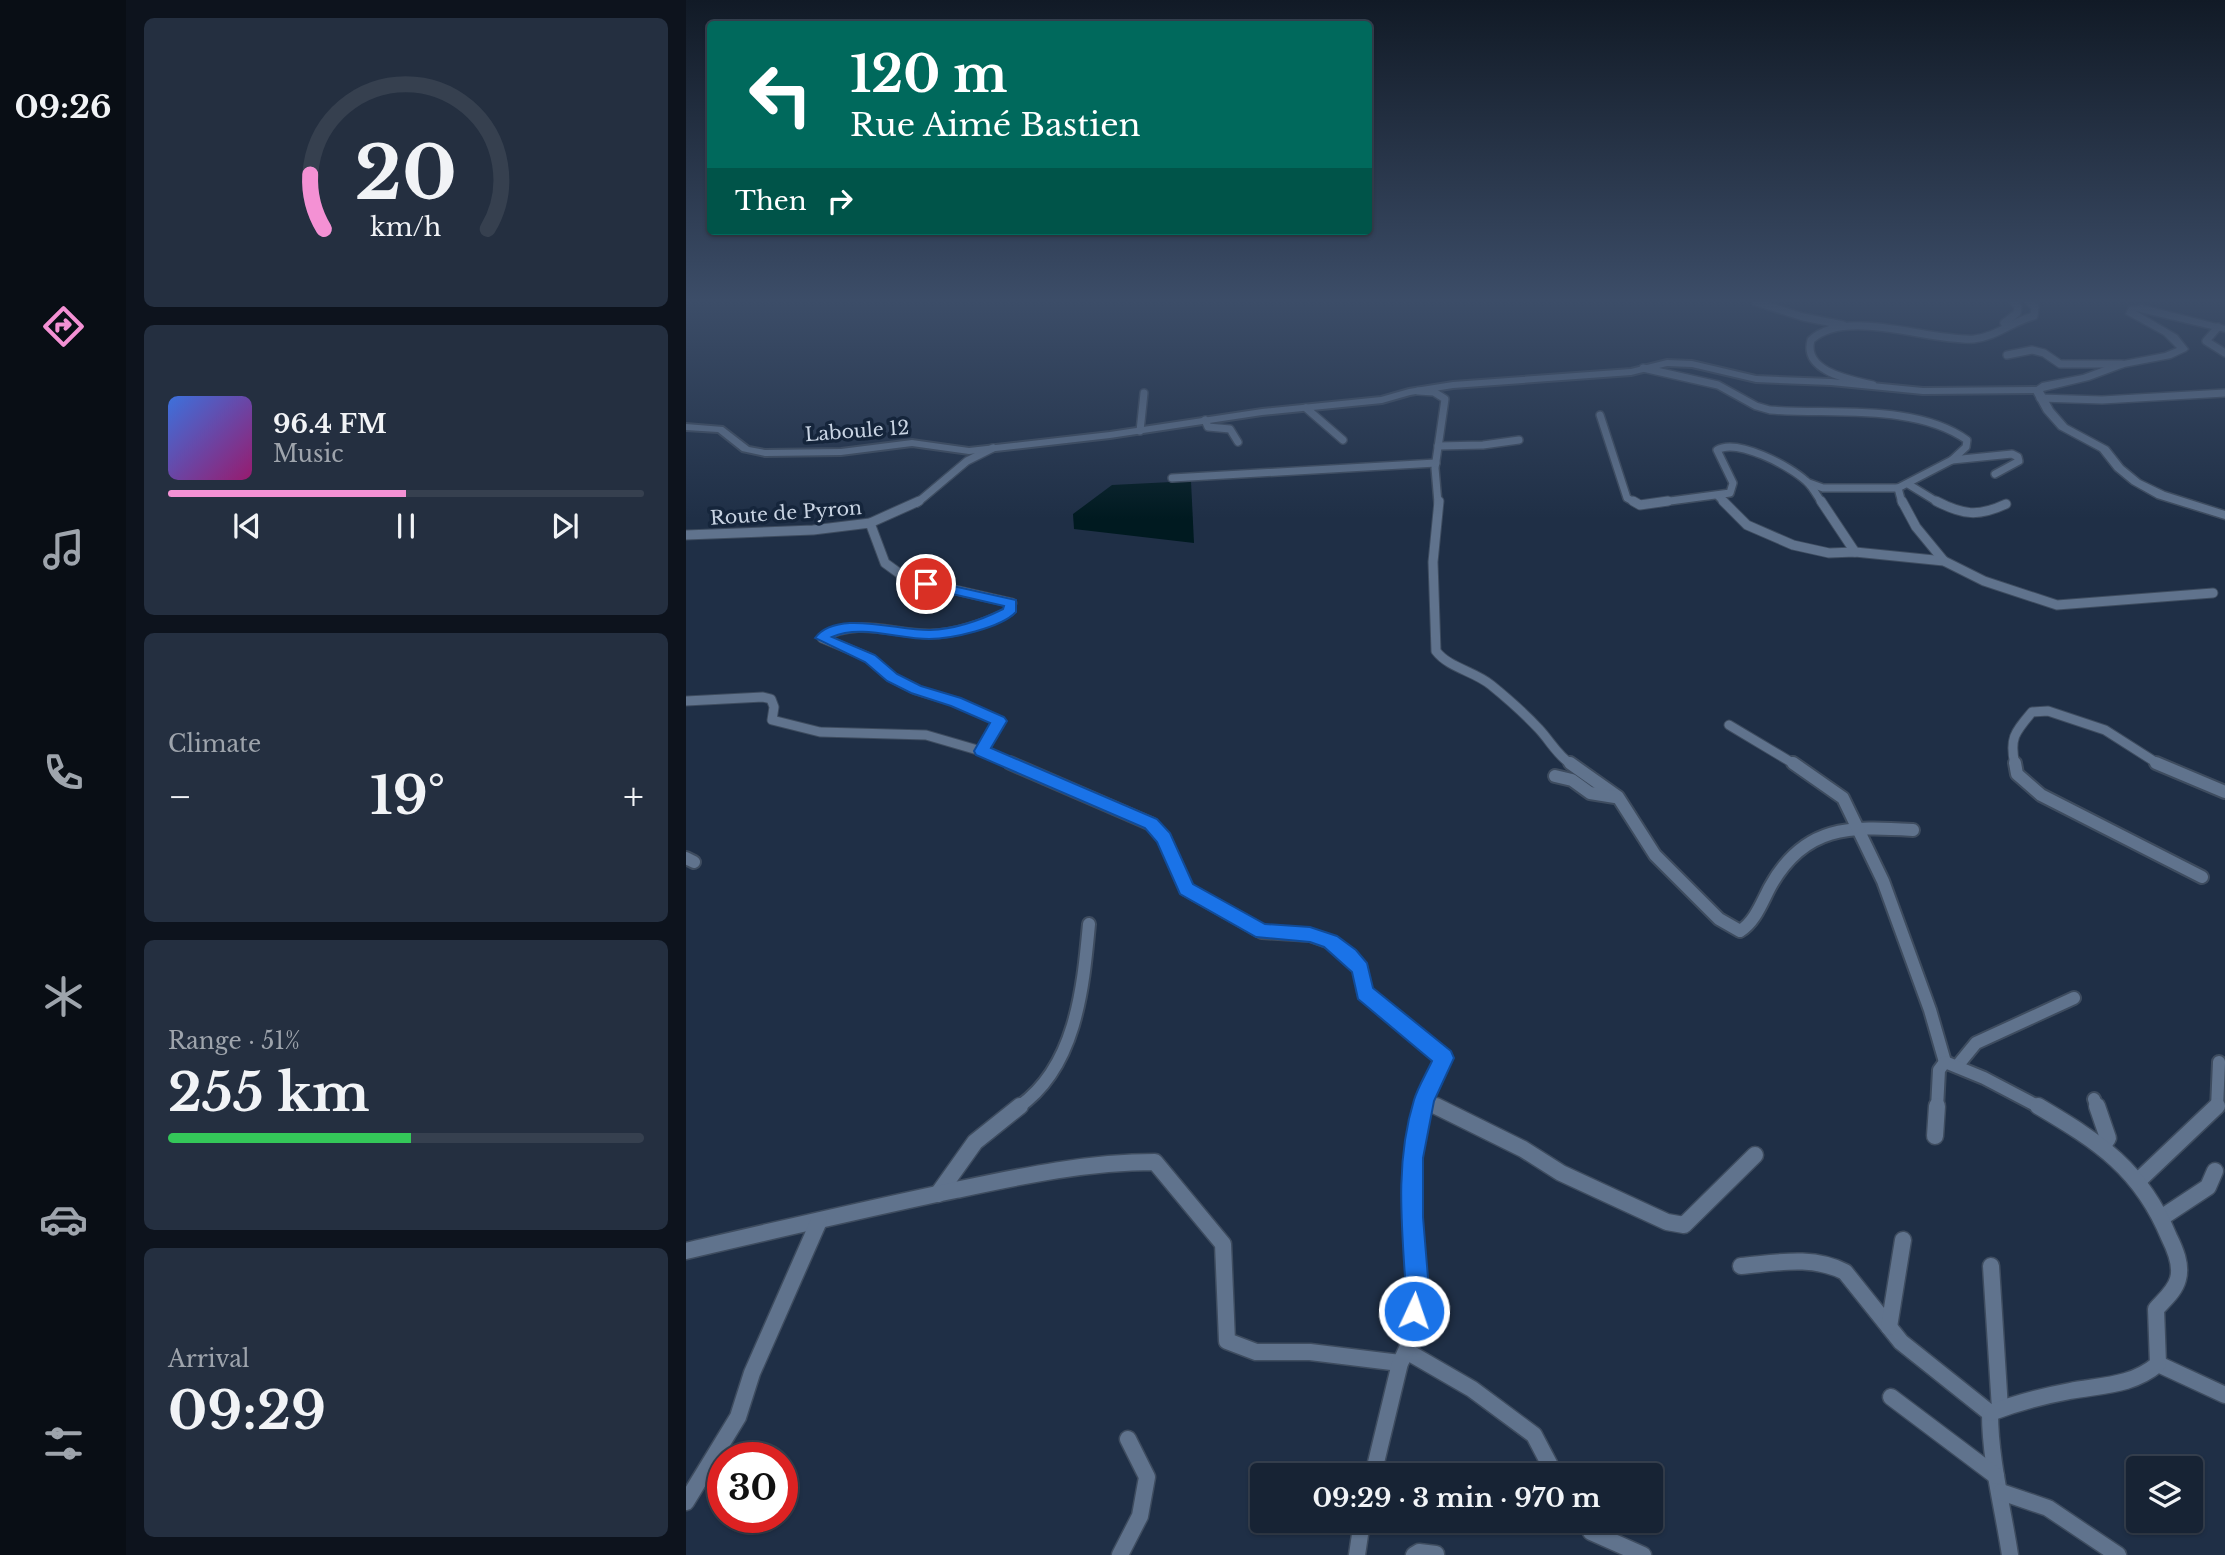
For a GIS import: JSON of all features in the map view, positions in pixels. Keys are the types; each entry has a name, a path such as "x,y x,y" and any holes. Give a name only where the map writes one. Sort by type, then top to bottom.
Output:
{"main road":[{"path":"2094,375 2046,386 2038,394 2063,427 2104,449 2127,475 2145,488 2190,506 2225,515"}],"street":[{"name":"Laboule 12","path":"686,427 720,429 733,436 746,449 765,453 841,452 912,443 970,454 993,448 1140,431 1205,420 1382,400 1453,385 1596,375"},
{"path":"1672,375 1718,385 1770,411 1888,416 1939,424 1961,433 1968,440 1966,447 1952,460 1898,488 1823,488 1809,483"},
{"name":"Laboule 12","path":"1736,375 1756,379 1831,382 1882,388 2038,394"},
{"path":"1840,375 1882,388"},
{"path":"1418,391 1434,392 1445,399 1436,463 1439,497 1433,562 1437,651 1443,660 1477,675 1490,684 1540,730 1559,756 1618,797 1655,855 1719,919 1740,930 1747,927 1778,873 1796,854 1835,829 1855,827 1913,830"},
{"path":"1140,431 1144,393"},
{"path":"2038,394 2102,400 2225,393"},
{"path":"1307,408 1343,440"},
{"path":"1600,415 1627,498 1630,500 1640,505 1730,493 1733,483 1717,450 1725,445 1739,446 1794,471 1809,483 1855,552"},
{"path":"1205,420 1208,427 1230,429 1238,442"},
{"path":"1438,446 1483,445 1519,440"},
{"name":"Route de Pyron","path":"686,535 813,530 870,523 915,505 970,454"},
{"path":"1952,460 2012,454 2018,457 2019,461 1995,474"},
{"path":"1172,478 1436,463"},
{"path":"1908,484 1946,506 1961,511 1987,513 2006,503"},
{"path":"1898,488 1900,502 1916,527 1944,561"},
{"path":"1718,496 1747,524 1793,545 1829,553 1855,552 1944,561 1984,581 2057,604 2213,593"},
{"path":"870,523 885,563 907,579 1012,603 1009,612 984,624 930,634 856,627 830,631 822,638 870,658 892,678 916,690 956,702 999,721 981,751"},
{"path":"686,701 763,697 771,699 774,707 772,720 820,732 926,735 981,751 1151,824 1164,838 1186,889 1262,932 1310,934 1330,942 1361,969 1364,993 1444,1058 1424,1100 1412,1158 1412,1217 1418,1290 1404,1358 1376,1463"},
{"path":"2202,877 2041,795 2017,774 2012,736 2032,712 2039,710 2059,714 2105,730 2155,763 2225,792"},
{"path":"1729,724 1843,798 1884,881 1951,1064 2020,1098 2102,1147 2137,1181 2161,1218 2179,1274 2175,1287 2156,1309 2158,1364 2146,1376 2128,1383 2070,1391 1995,1411"},
{"path":"1555,776 1572,780 1590,793 1618,797"},
{"path":"938,1195 953,1168 989,1128 1035,1095 1049,1080 1061,1057 1081,993 1089,925"},
{"path":"1935,1136 1939,1070 1951,1064 1976,1043 2074,998"},
{"path":"2137,1181 2217,1109 2219,1062"},
{"path":"2094,1099 2108,1138 2102,1147"},
{"path":"1424,1100 1522,1149 1561,1173 1667,1222 1684,1224 1755,1154"},
{"path":"686,1251 1067,1167 1112,1162 1155,1162 1223,1244 1227,1341 1256,1352 1310,1352 1404,1358 1472,1389 1534,1435 1549,1463"},
{"path":"2161,1218 2208,1187 2215,1171"},
{"path":"686,1502 738,1417 752,1373 819,1221"},
{"path":"1889,1327 1903,1240"},
{"path":"1741,1266 1819,1261 1833,1264 1844,1272 1901,1342 1995,1411"},
{"path":"1991,1266 1995,1411 1990,1447 2010,1555"},
{"path":"2158,1364 2225,1395"},
{"path":"1891,1397 1998,1484 2083,1529 2118,1555"},
{"path":"1120,1555 1140,1516 1147,1477 1128,1439"},
{"path":"1360,1554 1361,1533"},
{"path":"1593,1533 1643,1555"},
{"path":"1414,1555 1419,1552 1436,1554"}],"water":[{"path":"1191,481 1194,543 1074,529 1073,514 1112,485"}],"route":[{"path":"926,584 1012,603 1009,612 984,624 951,631 930,634 891,628 856,627 830,631 822,638 870,658 892,678 916,690 956,702 999,721 981,751 1151,824 1164,838 1186,889 1262,932 1310,934 1330,942 1361,969 1364,993 1444,1058 1424,1100 1412,1158 1412,1217 1418,1290 1414,1311"}]}
